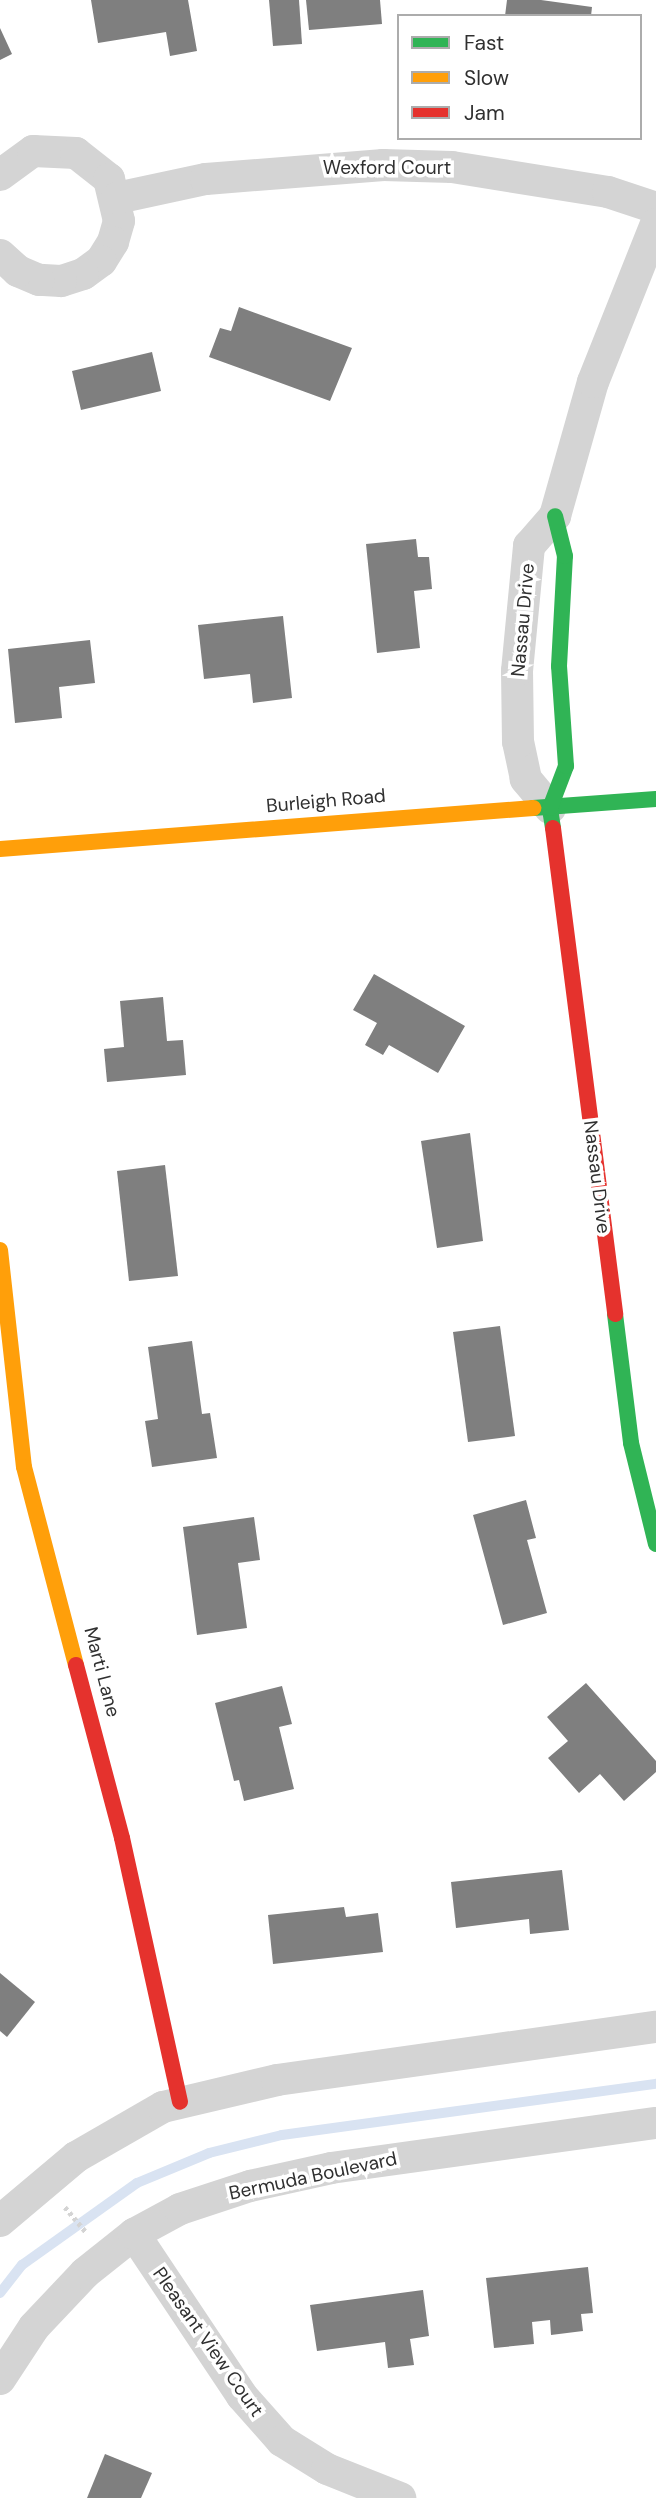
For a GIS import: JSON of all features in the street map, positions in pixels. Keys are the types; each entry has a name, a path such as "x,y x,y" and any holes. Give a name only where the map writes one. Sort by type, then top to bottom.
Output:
{"street":[{"path":"0,175 33,151 76,153 109,179 117,198 119,221 113,242 100,261 83,274 61,281 39,280 18,271 0,255"},
{"name":"Wexford Court","path":"117,198 206,179 383,165 478,171 608,192 656,208"},
{"name":"Nassau Drive","path":"550,808 526,779 518,742 517,671 529,547 555,516 581,416 653,242"},
{"name":"Nassau Drive","path":"555,516 565,556 559,666 566,766 550,808 631,1443 656,1544"},
{"name":"Burleigh Road","path":"0,849 465,811 550,808 656,799"},
{"name":"Marti Lane","path":"0,1250 10,1438 122,1839 180,2102"},
{"path":"0,2221 76,2157 124,2128 180,2102 277,2080 656,2027"},
{"name":"Bermuda Boulevard","path":"0,2379 34,2327 85,2273 134,2234 180,2209 250,2186 331,2168 656,2123"},
{"name":"Pleasant View Court","path":"134,2234 242,2396 282,2441 327,2469 400,2498"}],"path":[{"path":"56,2197 89,2235"}],"building":[{"path":"91,0 188,0 197,51 170,56 166,32 98,43"},
{"path":"269,0 299,0 302,44 273,46"},
{"path":"306,0 380,0 382,24 309,30"},
{"path":"507,0 541,0 592,7 591,14 505,14"},
{"path":"0,28 12,54 0,60"},
{"path":"239,307 352,348 330,401 209,357 220,328 231,331"},
{"path":"152,352 161,391 81,410 72,371"},
{"path":"416,539 418,557 429,557 432,589 414,591 420,648 377,653 366,544"},
{"path":"283,616 292,698 253,703 250,674 204,679 198,625"},
{"path":"90,640 95,683 59,687 62,718 15,723 8,649"},
{"path":"374,974 465,1026 438,1073 389,1045 383,1055 365,1045 377,1023 353,1010"},
{"path":"163,997 167,1041 183,1040 186,1075 107,1082 104,1049 124,1047 120,1001"},
{"path":"470,1133 483,1241 437,1248 421,1141"},
{"path":"165,1165 178,1276 129,1281 117,1171"},
{"path":"500,1326 515,1436 468,1442 453,1332"},
{"path":"192,1341 202,1414 210,1413 217,1458 152,1467 145,1421 158,1419 148,1347"},
{"path":"526,1500 536,1538 527,1540 547,1613 503,1625 473,1515"},
{"path":"254,1517 260,1560 238,1563 247,1628 197,1635 183,1527"},
{"path":"586,1683 656,1761 656,1772 624,1801 600,1774 579,1793 548,1758 568,1741 547,1717"},
{"path":"282,1686 292,1724 279,1727 294,1789 244,1801 239,1780 234,1781 215,1703"},
{"path":"562,1870 569,1930 530,1934 529,1919 456,1928 451,1882"},
{"path":"344,1907 346,1917 378,1913 383,1952 273,1964 268,1915"},
{"path":"0,1973 35,2002 7,2037 0,2031"},
{"path":"588,2267 593,2313 581,2314 583,2331 551,2335 550,2320 532,2322 534,2344 494,2348 486,2278"},
{"path":"423,2290 429,2336 410,2339 414,2365 388,2368 385,2342 317,2351 310,2305"},
{"path":"105,2454 152,2473 141,2498 87,2498"}],"waterway":[{"path":"0,2293 22,2265 137,2183 209,2153 282,2135 656,2084"}],"traffic: fast":[{"path":"553,828 550,808 566,766 559,666 565,556 555,516"},
{"path":"533,808 656,799"},
{"path":"615,1314 631,1443 656,1544"}],"traffic: slow":[{"path":"0,849 533,808"},
{"path":"0,1250 24,1467 76,1665"}],"traffic: jam":[{"path":"553,828 615,1314"},
{"path":"76,1665 122,1838 180,2102"}]}
